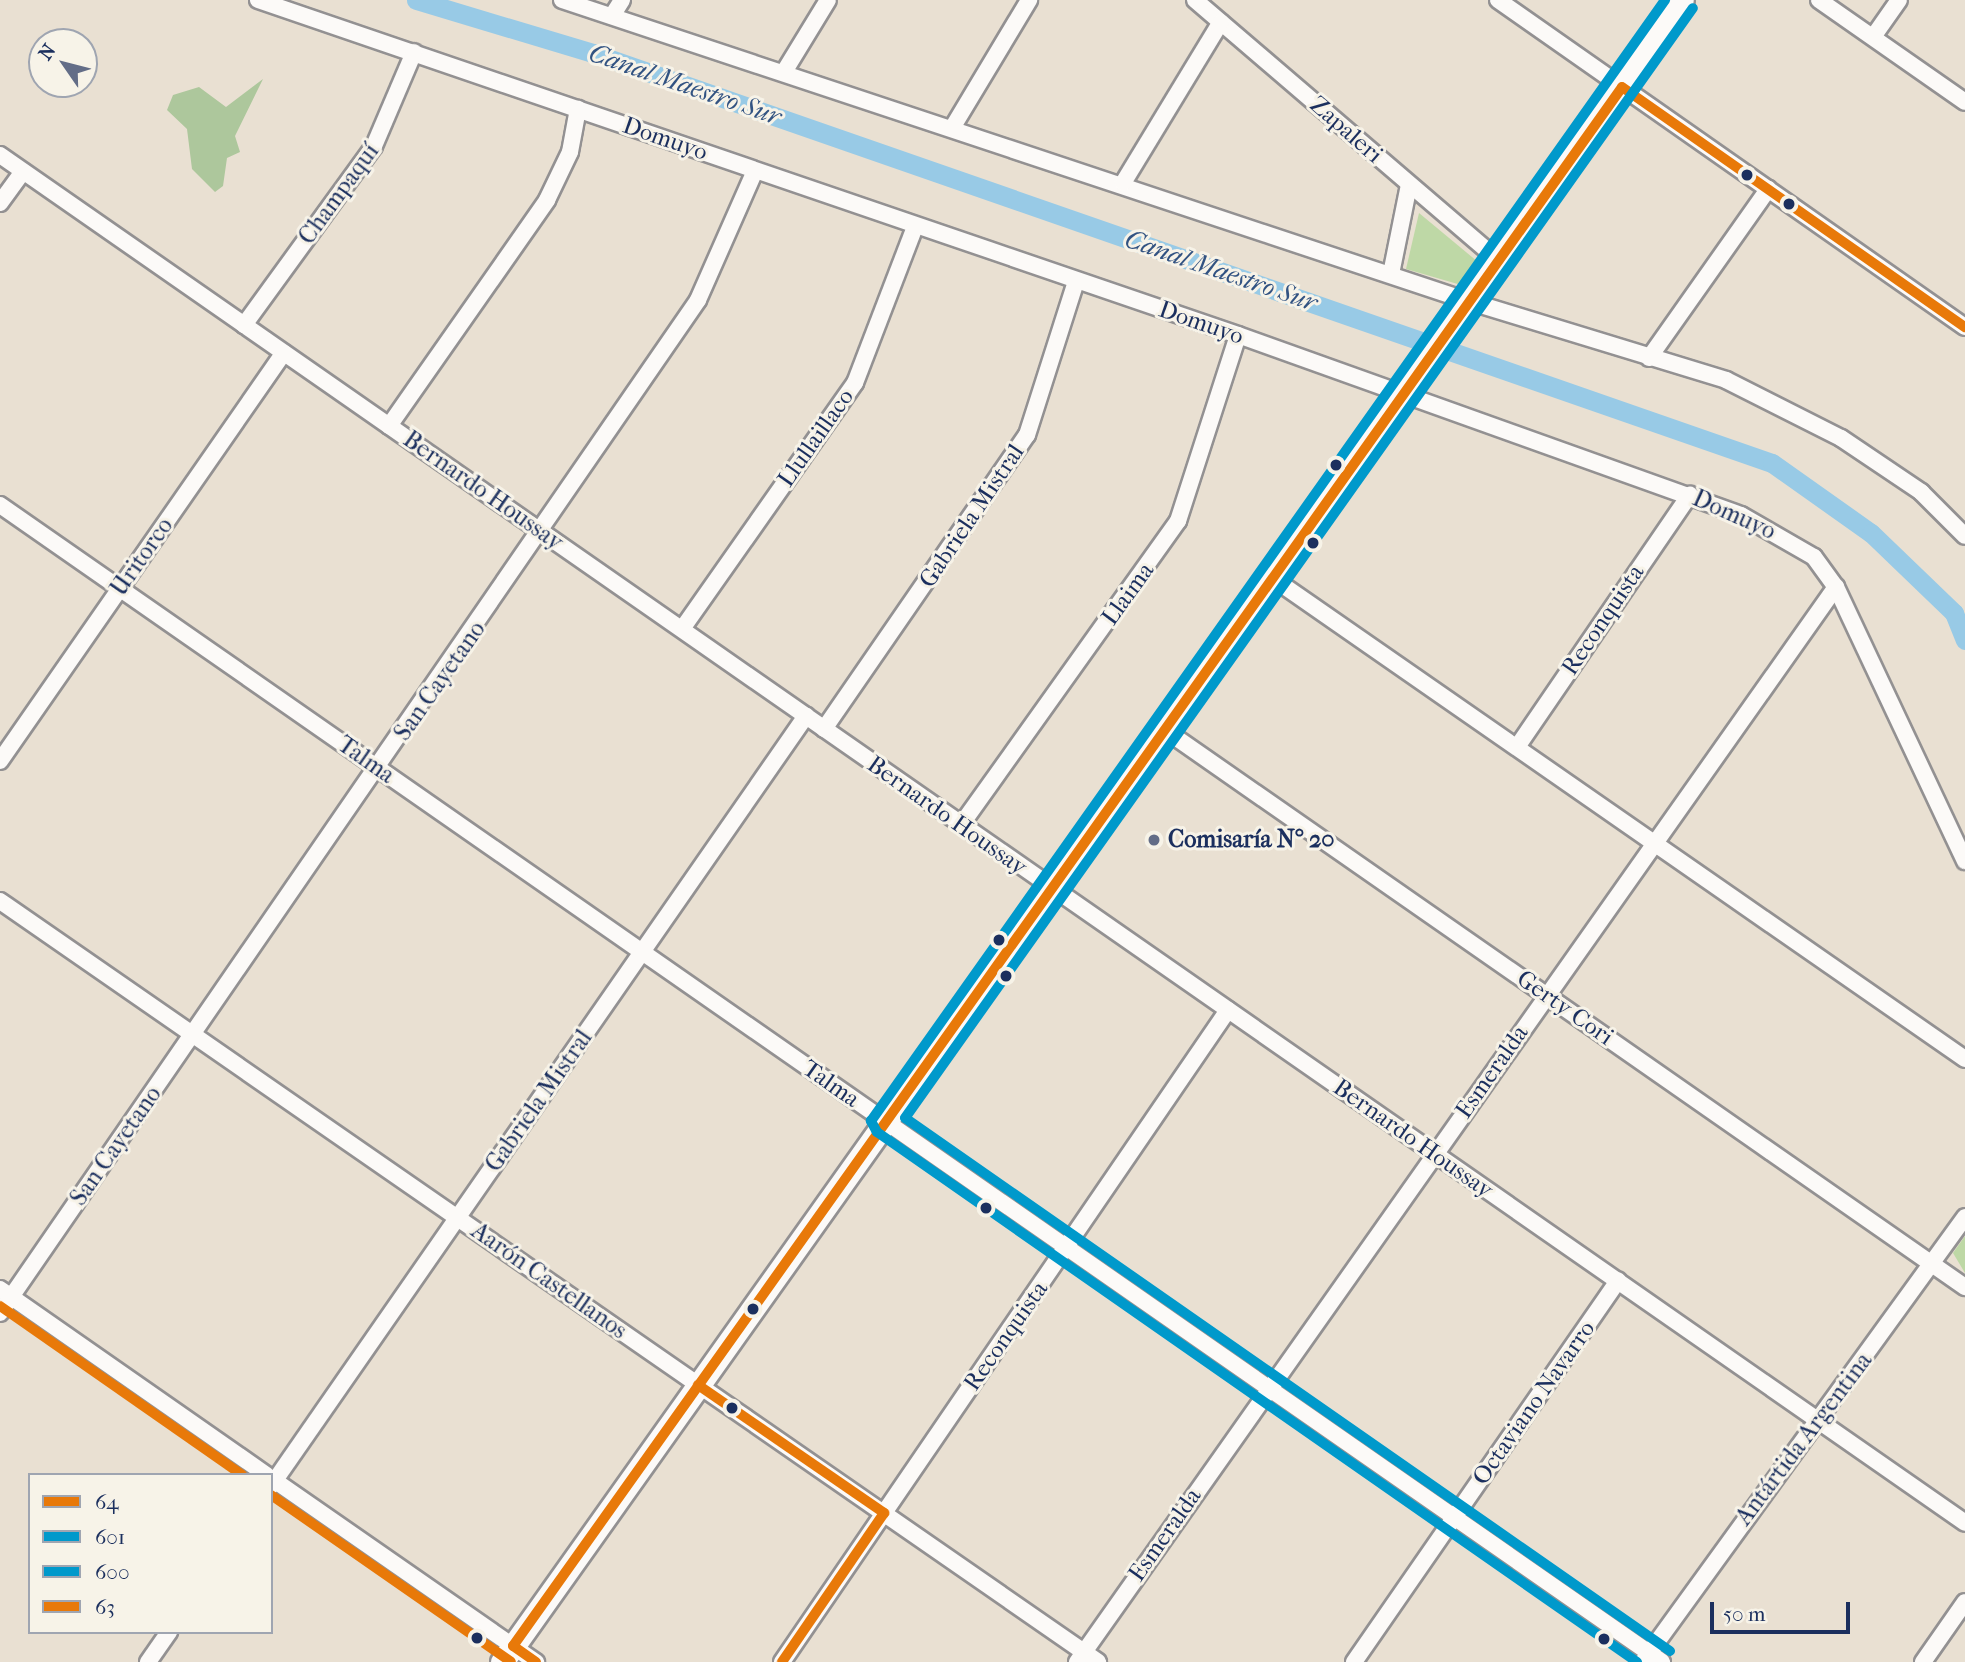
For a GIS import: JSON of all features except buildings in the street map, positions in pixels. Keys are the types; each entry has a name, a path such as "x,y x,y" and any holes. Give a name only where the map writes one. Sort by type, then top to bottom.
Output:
{"main road":[{"path":"507,1654 1682,0"}],"street":[{"name":"Domuyo","path":"258,0 1403,392 1690,494 1794,543 1836,587 1965,861"},
{"path":"562,0 954,125 1468,301 1726,380 1808,418 1921,492 1965,536"},
{"path":"612,16 622,0"},
{"path":"784,72 828,0"},
{"path":"954,125 1028,0"},
{"name":"Zapaleri","path":"1195,0 1497,260"},
{"path":"1498,0 1965,327"},
{"path":"1819,0 1965,102"},
{"path":"1873,37 1899,0"},
{"path":"1123,183 1221,22"},
{"name":"Champaquí","path":"244,325 374,146 414,52"},
{"path":"389,426 547,200 570,152 578,109"},
{"name":"Bernardo Houssay","path":"0,155 1965,1523"},
{"path":"0,203 23,171"},
{"name":"San Cayetano","path":"0,1313 6,1293 194,1035 541,531 555,500 698,300 755,171"},
{"path":"1391,274 1409,185"},
{"path":"1649,358 1768,189"},
{"name":"Llullaillaco","path":"682,629 855,383 915,227"},
{"name":"Gabriela Mistral","path":"824,729 1027,435 1076,281"},
{"name":"Llaima","path":"961,825 1178,521 1238,335"},
{"name":"Uritorco","path":"0,761 284,353"},
{"name":"Reconquista","path":"1517,747 1690,494"},
{"name":"Talma","path":"0,505 1454,1518 1651,1659"},
{"path":"1271,577 1656,841 1965,1059"},
{"name":"Esmeralda","path":"1080,1657 1836,587"},
{"name":"Gabriela Mistral","path":"273,1477 643,953 806,716"},
{"name":"Gerty Cori","path":"1165,730 1965,1287"},
{"name":"Aarón Castellanos","path":"0,901 884,1513 1080,1657 1098,1662"},
{"name":"Reconquista","path":"782,1662 1228,1010"},
{"name":"Antártida Argentina","path":"1651,1659 1817,1420 1933,1265 1965,1217"},
{"name":"Octaviano Navarro","path":"1354,1662 1618,1281"},
{"path":"6,1293 261,1473"},
{"path":"273,1481 507,1654 536,1662"},
{"path":"1923,1662 1965,1602"},
{"path":"148,1662 168,1634"}],"green space":[{"path":"263,79 235,136 240,152 227,158 223,186 215,192 192,169 187,129 167,110 173,95 199,87 226,107"},
{"path":"1419,213 1478,262 1468,287 1406,269"},
{"path":"1965,1236 1965,1273 1953,1253"}],"waterway":[{"name":"Canal Maestro Sur","path":"416,0 593,53 1772,463 1871,533 1954,613 1965,640"}],"transit line":[{"name":"600","path":"1637,1662 877,1132 871,1121 1665,0"},
{"name":"601","path":"1670,1651 905,1118 1693,8"},
{"name":"64","path":"1622,87 1965,327"},
{"name":"64","path":"536,1662 513,1646 1622,87"},
{"name":"63","path":"0,1306 239,1473"},
{"name":"64","path":"698,1385 884,1513 782,1662"},
{"name":"63","path":"273,1496 511,1662"}],"place":[{"name":"Comisaría N° 20","path":"1154,840"}]}
